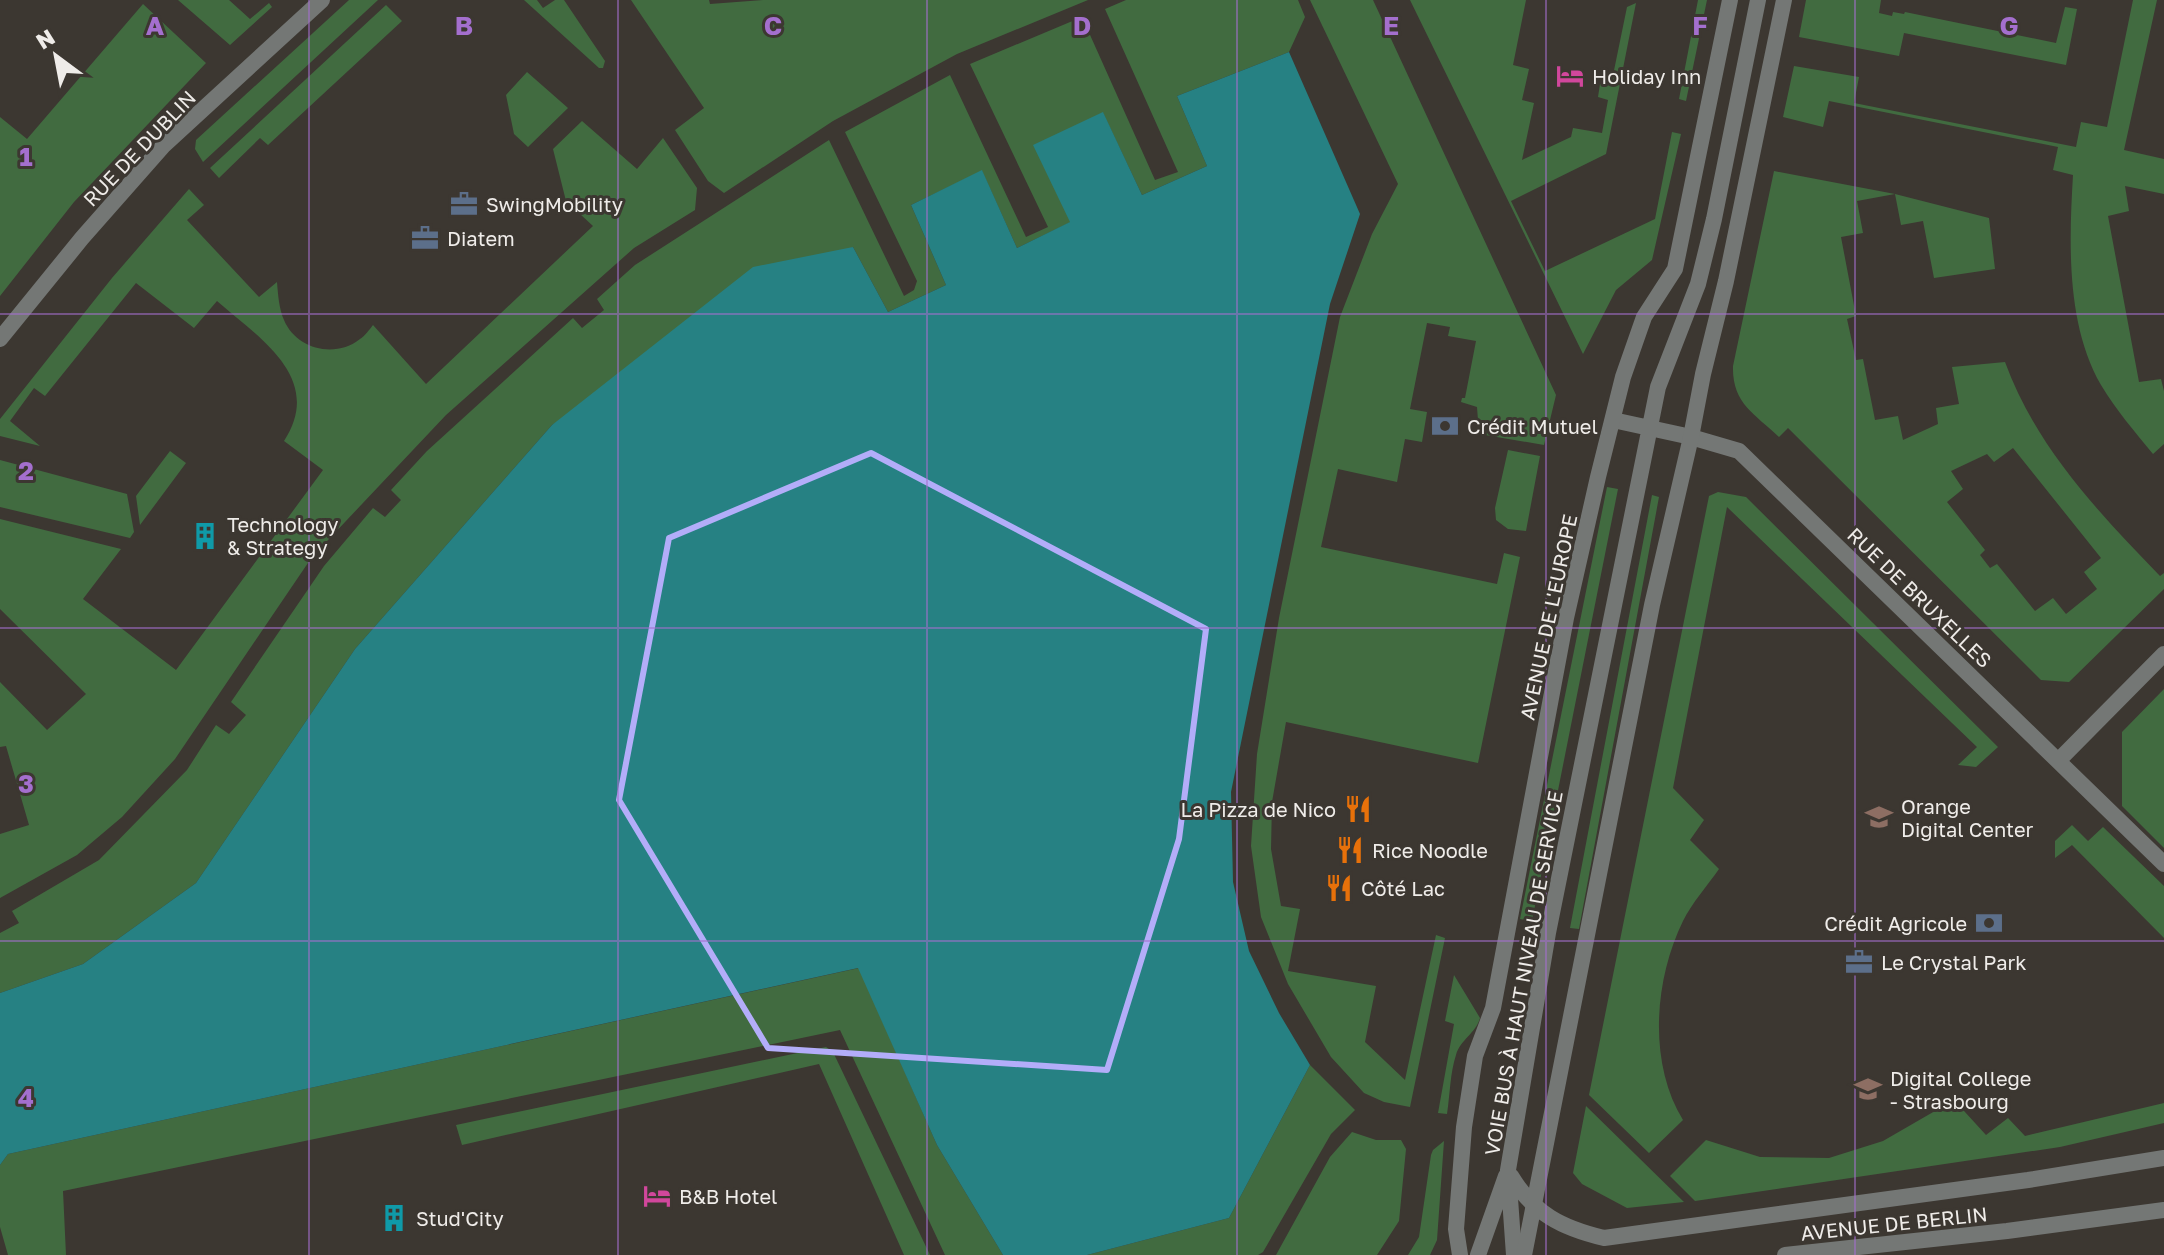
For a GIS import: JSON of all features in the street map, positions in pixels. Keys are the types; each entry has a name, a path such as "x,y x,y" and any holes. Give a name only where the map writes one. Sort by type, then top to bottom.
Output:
{"street":[{"name":"RUE DE DUBLIN","path":"0,339 82,238 164,145 322,0"},
{"name":"AVENUE DE L'EUROPE","path":"1460,1255 1456,1229 1461,1156 1475,1056 1493,1008 1566,618 1623,377 1644,317 1675,269 1730,0"},
{"path":"1649,428 1658,387 1698,284 1758,0"},
{"path":"1524,1255 1652,605 1784,0"},
{"name":"RUE DE BRUXELLES","path":"1613,420 1739,451 2164,864"},
{"name":"VOIE BUS À HAUT NIVEAU DE SERVICE","path":"1649,428 1546,947 1508,1170 1534,1207 1579,1232 1604,1238 2042,1178 2164,1158"},
{"path":"2059,760 2164,654"},
{"path":"1478,1255 1508,1170"},
{"path":"1508,1170 1514,1255"},
{"name":"AVENUE DE BERLIN","path":"1785,1255 2164,1210"},
{"name":"AVENUE DE BERLIN","path":"1885,1255 2007,1231"}],"highlighted area":[{"path":"871,453 1206,629 1179,839 1107,1070 768,1048 619,800 669,538"}],"green space":[{"path":"178,0 229,0 250,19 269,3 272,7 230,45"},
{"path":"349,0 378,0 203,162 195,149 196,140"},
{"path":"524,0 537,0 543,8 555,0 564,0 605,61 603,68 599,68"},
{"path":"631,0 709,0 710,4 763,0 1088,0 957,54 833,121 724,193 708,181 675,130 704,108"},
{"path":"1126,0 1298,0 1305,17 1289,52 1177,96 1207,166 1142,195 1103,113 1071,222 1017,248 982,171 911,205 946,285 888,312 853,247 552,425 355,649 196,883 83,964 0,993 0,933 19,923 12,911 99,860 187,770 216,725 229,734 246,715 231,702 324,566 373,508 385,517 401,500 391,490 427,451 573,318 582,328 604,310 597,299 635,265 829,140 904,296 914,290 917,281 845,132 950,75 1026,237 1048,227 970,64 1082,17 1155,180 1178,172 1105,9"},
{"path":"1310,0 1373,0 1556,395 1544,445 1479,434 1477,407 1461,402 1465,398 1476,341 1448,336 1450,327 1427,323 1410,409 1427,412 1422,442 1405,439 1397,482 1338,469 1321,547 1497,584 1504,553 1520,557 1478,763 1286,722 1272,802 1271,849 1281,906 1300,909 1288,971 1376,986 1365,1042 1405,1080 1436,935 1445,938 1410,1107 1384,1102 1364,1093 1331,1057 1288,984 1261,917 1251,846 1257,754 1279,618 1340,317 1372,234 1398,184"},
{"path":"1410,0 1526,0 1513,65 1529,69 1522,100 1534,103 1522,160 1571,137 1573,128 1602,133 1608,100 1598,97 1600,84 1611,85 1627,7 1636,3 1606,154 1511,201 1545,271 1655,219 1672,132 1681,134 1652,260 1616,290 1583,354"},
{"path":"1698,0 1707,0 1686,101 1679,99"},
{"path":"1806,0 1881,0 1879,13 1892,16 1893,12 1905,12 2056,43 2065,7 2077,9 2066,65 1904,33 1899,56 1799,37"},
{"path":"2133,0 2157,0 2124,150 2164,159 2164,194 2125,186 2129,211 2108,216 2139,382 2161,379 2164,391 2164,444 2153,454 2101,385 2081,336 2072,283 2073,175 2053,170 2058,147 1829,101 1823,127 1783,117 1794,66 1859,77 1854,103 2076,147 2081,122 2107,127"},
{"path":"143,4 206,63 74,202 0,296 0,117 27,139"},
{"path":"386,5 402,21 268,145 260,138 219,178 210,168"},
{"path":"527,72 568,108 528,147 514,134 506,95"},
{"path":"582,121 637,169 663,138 697,188 695,210 634,248 446,415 312,557 175,759 122,817 77,855 0,898 0,834 29,825 6,746 0,747 0,682 47,730 86,694 0,609 0,519 121,549 83,599 176,670 323,470 284,441 295,418 297,398 292,379 282,361 267,345 217,301 194,328 136,283 45,396 34,388 10,421 40,446 0,436 0,419 112,278 189,189 204,205 187,220 259,297 277,282 282,316 297,338 317,348 339,349 362,338 373,325 426,384 593,226 566,201 553,149"},
{"path":"1774,171 1895,194 1857,201 1863,233 1841,237 1856,316 1847,319 1856,360 1863,359 1875,420 1898,416 1903,440 1938,424 1936,408 1959,404 1952,367 2005,362 2018,393 2052,450 2114,528 2160,576 2164,573 2164,589 2069,682 2041,680 1788,428 1779,437 1753,414 1736,389 1733,366","holes":["2013,448 2101,558 2084,572 2097,589 2066,614 2053,598 2035,611 1997,564 1990,568 1980,555 1985,550 1947,502 1963,489 1951,471 1987,454 1994,462"]},
{"path":"1895,194 1989,218 1995,269 1934,278 1923,221 1901,225"},
{"path":"1508,450 1540,456 1526,531 1508,529 1496,520 1495,508"},
{"path":"170,451 186,463 140,525 136,496"},
{"path":"0,460 127,494 134,532 130,538 0,507"},
{"path":"1607,487 1618,489 1532,921 1520,919"},
{"path":"1718,492 1746,497 1998,747 1976,767 1958,765 1977,747 1727,507 1673,788 1704,820 1690,840 1719,869 1683,921 1666,969 1659,1021 1660,1048 1664,1073 1683,1120 1649,1153 1589,1095 1709,496"},
{"path":"1652,495 1659,497 1579,929 1570,928"},
{"path":"2164,689 2164,848 2122,806 2122,732"},
{"path":"2072,825 2088,841 2103,827 2164,886 2164,938 2072,845 2055,858 2055,841"},
{"path":"859,968 937,1145 1003,1255 945,1255 840,1030 63,1191 66,1255 8,1255 0,1227 0,1165 8,1154"},
{"path":"1454,975 1480,1018 1456,1055 1447,1114 1438,1113 1454,1024 1445,1021"},
{"path":"826,1047 833,1052 930,1255 904,1255 819,1064 462,1145 456,1125"},
{"path":"1310,1065 1355,1110 1331,1134 1263,1252 1258,1255 1087,1255 1229,1218"},
{"path":"1954,1100 1986,1135 2008,1118 2025,1136 2164,1103 2164,1123 2060,1147 1695,1201 1670,1176 1706,1140 1760,1157 1829,1158 1883,1141"},
{"path":"1586,1106 1684,1202 1627,1208 1582,1184 1573,1173"},
{"path":"1352,1132 1376,1140 1401,1140 1406,1149 1399,1221 1377,1255 1276,1255 1330,1157"},
{"path":"1444,1141 1437,1240 1430,1255 1408,1255 1419,1237 1431,1155"}],"water":[{"path":"1289,52 1360,214 1330,304 1231,792 1233,882 1249,951 1279,1013 1310,1065 1229,1218 1087,1255 1003,1255 937,1145 858,968 8,1154 0,1165 0,993 83,964 196,883 355,649 552,425 753,267 853,247 888,312 946,285 911,205 982,170 1017,248 1070,222 1033,145 1103,112 1142,195 1207,166 1177,96"}],"place":[{"name":"Holiday Inn","path":"1570,76"},
{"name":"SwingMobility","path":"464,204"},
{"name":"Diatem","path":"425,238"},
{"name":"Crédit Mutuel","path":"1445,426"},
{"name":"Technology & Strategy","path":"205,536"},
{"name":"La Pizza de Nico","path":"1358,809"},
{"name":"Orange Digital Center","path":"1879,817"},
{"name":"Rice Noodle","path":"1350,850"},
{"name":"Côté Lac","path":"1339,888"},
{"name":"Crédit Agricole","path":"1989,923"},
{"name":"Le Crystal Park","path":"1859,962"},
{"name":"Digital College - Strasbourg","path":"1868,1089"},
{"name":"B&B Hotel","path":"657,1196"},
{"name":"Stud'City","path":"394,1218"}]}
